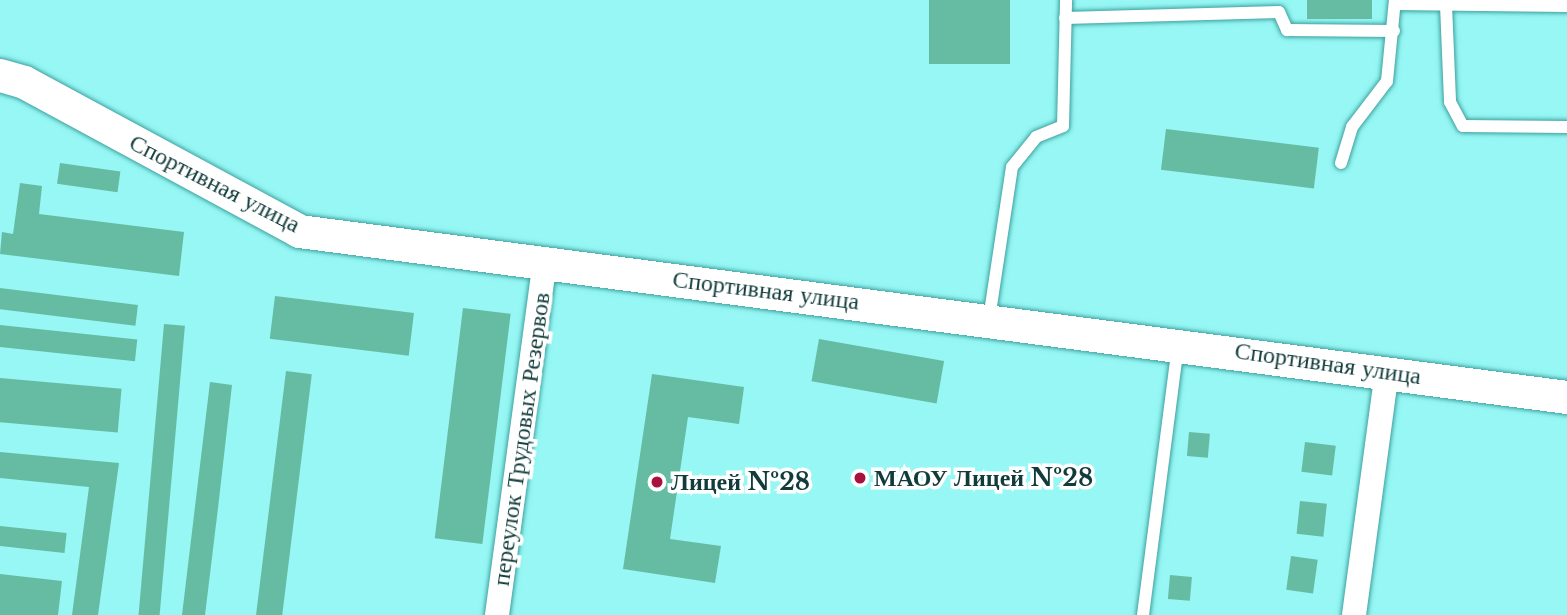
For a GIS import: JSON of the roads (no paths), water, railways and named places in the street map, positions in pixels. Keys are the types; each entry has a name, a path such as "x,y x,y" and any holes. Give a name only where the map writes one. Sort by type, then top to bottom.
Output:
{"street":[{"name":"Спортивная улица","path":"0,75 24,82 299,231 1178,343 1567,397"},
{"name":"переулок Трудовых Резервов","path":"497,615 545,262"},
{"path":"1354,615 1387,372"}],"lane":[{"path":"989,319 1012,167 1035,137 1063,126 1066,0"},
{"path":"1341,163 1352,127 1387,81 1395,2 1567,6"},
{"path":"1446,5 1450,102 1463,126 1567,127"},
{"path":"1066,18 1279,12 1287,30 1394,32"},
{"path":"1143,615 1178,343"}],"place":[{"name":"МАОУ Лицей №28","path":"860,478"},
{"name":"Лицей №28","path":"657,482"}]}
